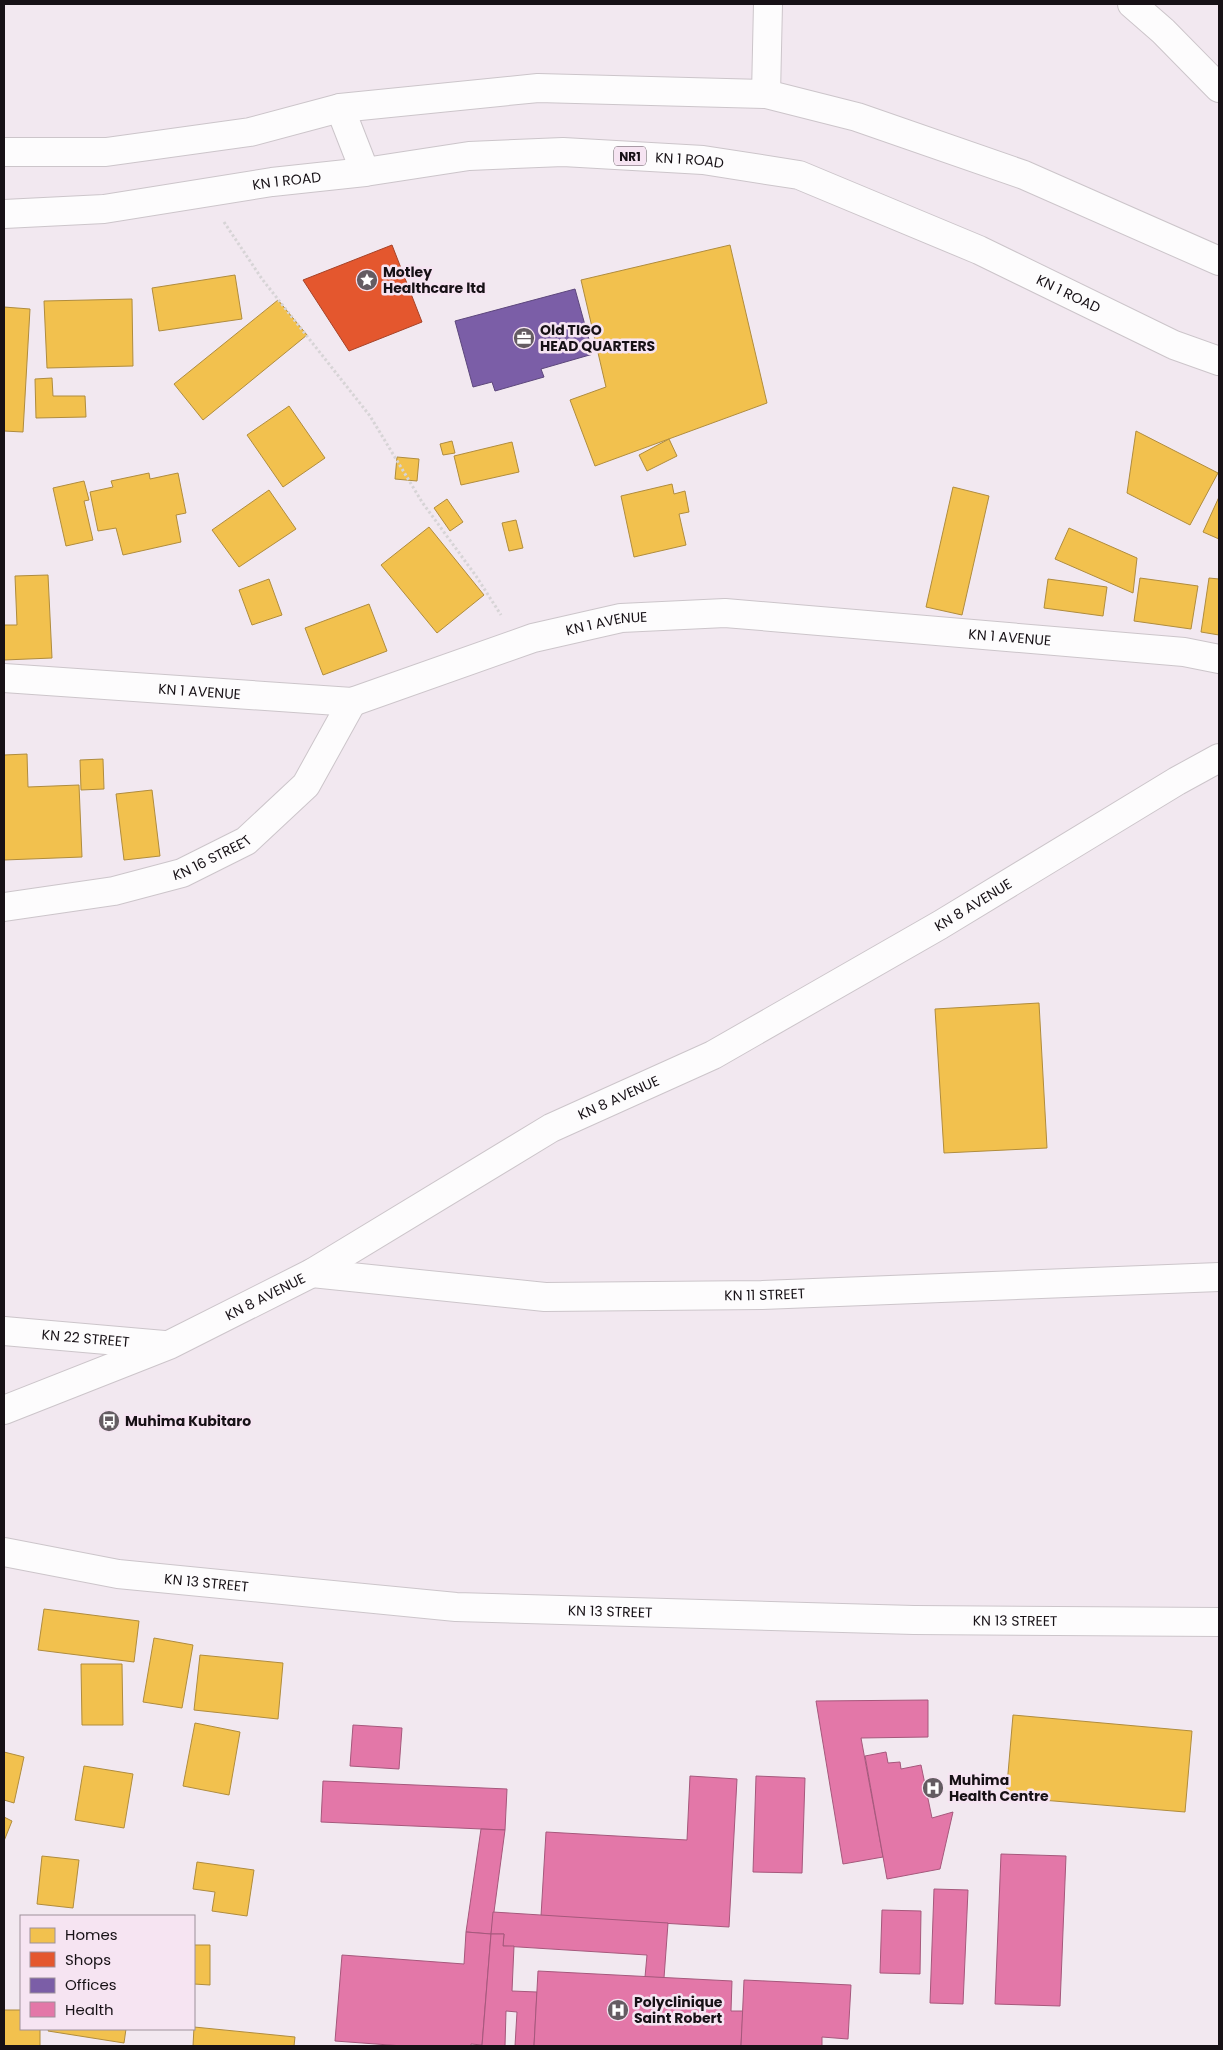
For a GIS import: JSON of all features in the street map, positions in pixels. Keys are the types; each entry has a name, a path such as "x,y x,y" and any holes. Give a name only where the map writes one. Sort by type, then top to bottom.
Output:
{"main road":[{"path":"766,94 768,4"},
{"path":"1132,4 1163,31 1219,88"},
{"path":"4,152 106,152 250,132 340,108 538,88 766,94 857,117 1024,175 1219,261"},
{"path":"340,108 365,172"},
{"name":"KN 1 ROAD","path":"4,214 104,209 272,182 365,172 469,156 562,152 703,160 799,175 979,250 1174,345 1219,361"},
{"name":"KN 1 AVENUE","path":"4,678 352,702 533,638 621,618 725,613 1184,652 1219,659"},
{"name":"KN 16 STREET","path":"4,907 114,890 182,873 246,842 306,785 352,702"},
{"name":"KN 8 AVENUE","path":"4,1410 170,1345 312,1273 551,1128 713,1055 940,925 1177,781 1219,758"},
{"name":"KN 11 STREET","path":"312,1273 545,1297 762,1296 1219,1277"},
{"name":"KN 22 STREET","path":"4,1331 170,1345"},
{"name":"KN 13 STREET","path":"4,1552 118,1574 456,1607 914,1620 1219,1622"}],"path":[{"path":"205,192 262,279 370,416 422,502 499,611 516,644"}],"building: Homes":[{"path":"730,245 767,403 595,466 570,400 606,387 581,280"},
{"path":"235,275 242,319 159,331 152,288"},
{"path":"132,299 133,366 47,368 44,301"},
{"path":"278,300 307,335 203,420 174,384"},
{"path":"4,307 30,309 23,432 4,431"},
{"path":"52,378 53,396 85,396 86,417 36,418 35,379"},
{"path":"289,406 325,458 283,487 247,435"},
{"path":"1136,431 1218,473 1190,525 1127,493"},
{"path":"669,439 677,456 647,471 639,455"},
{"path":"452,441 455,453 443,455 440,444"},
{"path":"512,442 519,472 461,485 454,456"},
{"path":"397,457 419,459 417,481 395,479"},
{"path":"149,473 150,479 178,473 186,513 176,515 181,542 123,555 116,528 98,531 90,492 113,487 111,481"},
{"path":"84,481 89,500 84,501 93,540 66,546 53,488"},
{"path":"672,484 674,494 685,491 689,512 679,514 686,545 634,557 621,496"},
{"path":"953,487 989,496 962,615 926,607"},
{"path":"269,490 296,529 239,567 212,530"},
{"path":"1219,497 1219,539 1203,532"},
{"path":"447,499 463,522 450,531 434,508"},
{"path":"516,520 523,548 509,551 502,523"},
{"path":"429,527 484,595 437,633 381,565"},
{"path":"1069,528 1137,558 1133,593 1055,559"},
{"path":"48,575 52,658 4,660 4,625 17,625 15,576"},
{"path":"1140,578 1198,586 1191,629 1134,621"},
{"path":"1209,578 1219,579 1219,635 1201,632"},
{"path":"269,579 282,615 252,625 239,590"},
{"path":"1048,579 1107,587 1103,616 1044,608"},
{"path":"369,604 387,651 323,675 305,628"},
{"path":"27,754 28,787 79,785 82,857 4,860 4,755"},
{"path":"103,759 104,789 81,790 80,760"},
{"path":"152,790 160,856 124,860 116,794"},
{"path":"1039,1003 1047,1148 944,1153 935,1009"},
{"path":"44,1609 139,1621 134,1662 38,1650"},
{"path":"154,1638 193,1645 182,1708 143,1702"},
{"path":"200,1655 283,1663 278,1719 194,1710"},
{"path":"81,1664 122,1664 123,1725 82,1725"},
{"path":"1013,1715 1192,1731 1185,1812 1006,1797"},
{"path":"195,1723 240,1732 229,1795 183,1786"},
{"path":"4,1752 24,1757 14,1803 4,1800"},
{"path":"84,1766 133,1774 124,1828 75,1820"},
{"path":"4,1817 12,1821 4,1841"},
{"path":"42,1856 79,1860 73,1908 37,1904"},
{"path":"197,1862 254,1870 247,1916 212,1911 215,1892 193,1889"},
{"path":"195,1945 210,1945 210,1985 195,1984"},
{"path":"4,2010 20,2010 20,2030 40,2030 40,2046 4,2046"},
{"path":"195,2027 295,2037 294,2046 193,2046"},
{"path":"48,2030 126,2030 124,2043"}],"building: Shops":[{"path":"392,245 422,322 349,351 303,280"}],"building: Offices":[{"name":"Old TIGO HEAD QUARTERS","path":"575,289 593,354 541,369 544,377 495,391 492,382 473,387 455,321"}],"building: Health":[{"path":"928,1700 928,1737 861,1738 883,1857 843,1864 816,1701"},
{"path":"353,1725 402,1728 399,1769 350,1766"},
{"path":"886,1752 888,1763 900,1762 901,1769 921,1765 932,1818 953,1812 940,1869 887,1879 865,1756"},
{"path":"690,1776 737,1779 729,1927 541,1916 546,1832 687,1840"},
{"path":"756,1776 805,1778 802,1873 753,1872"},
{"path":"323,1781 507,1789 505,1830 321,1822"},
{"path":"481,1829 505,1830 491,1934 466,1932"},
{"path":"1001,1854 1066,1856 1060,2006 995,2004"},
{"path":"934,1889 968,1890 963,2004 930,2003"},
{"path":"882,1910 921,1911 920,1974 880,1973"},
{"path":"493,1912 668,1923 664,1978 645,1977 647,1955 503,1946 504,1934 491,1934"},
{"path":"466,1932 491,1934 482,2045 403,2046 335,2041 342,1955 464,1964"},
{"path":"491,1934 504,1934 503,1946 514,1946 512,1991 537,1992 534,2046 515,2046 517,2012 506,2011 505,2046 482,2046"},
{"path":"538,1971 732,1981 731,2011 743,2011 741,2046 534,2046"},
{"path":"744,1980 851,1985 848,2039 822,2037 822,2046 741,2046"}],"place":[{"name":"Motley Healthcare ltd","path":"367,280"},
{"name":"Old TIGO HEAD QUARTERS","path":"524,338"},
{"name":"Muhima Kubitaro","path":"109,1421"},
{"name":"Muhima Health Centre","path":"933,1788"},
{"name":"Polyclinique Saint Robert","path":"618,2010"}]}
